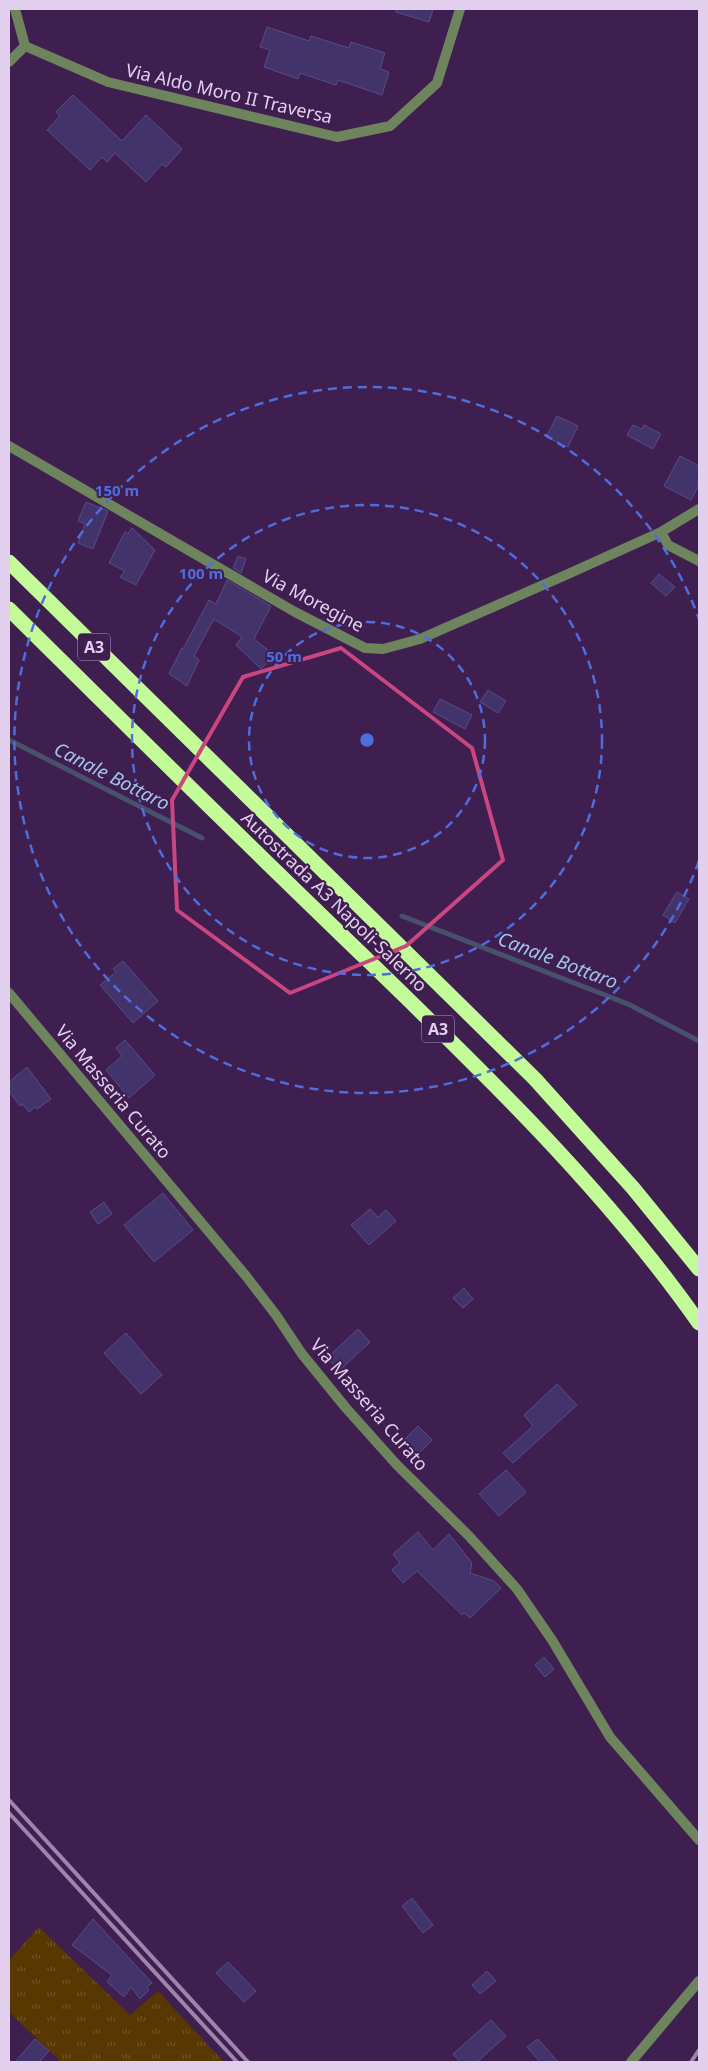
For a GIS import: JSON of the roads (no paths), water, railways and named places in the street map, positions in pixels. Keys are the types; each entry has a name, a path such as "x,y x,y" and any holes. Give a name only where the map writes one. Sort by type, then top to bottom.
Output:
{"highway":[{"name":"Autostrada A3 Napoli-Salerno","path":"9,562 535,1079 634,1188 699,1269"},
{"name":"Autostrada A3 Napoli-Salerno","path":"9,609 415,1006 492,1084 610,1211 699,1323"}],"street":[{"path":"9,62 25,46 15,9"},
{"name":"Via Aldo Moro II Traversa","path":"25,46 108,82 337,137 390,126 437,84 460,9"},
{"name":"Via Moregine","path":"9,446 295,612 365,648 383,649 420,639 661,532 699,509"},
{"path":"661,532 668,546 699,561"},
{"name":"Via Masseria Curato","path":"9,993 239,1268 276,1315 302,1354 346,1408 397,1465 469,1536 517,1589 552,1640 610,1737 699,1840"},
{"path":"631,2062 699,1981"}],"waterway":[{"name":"Canale Bottaro","path":"9,740 202,838"},
{"name":"Canale Bottaro","path":"402,916 628,1004 699,1041"}],"railway":[{"path":"9,1800 248,2062"},
{"path":"9,1813 237,2062"},
{"path":"691,2062 699,2050"}]}
